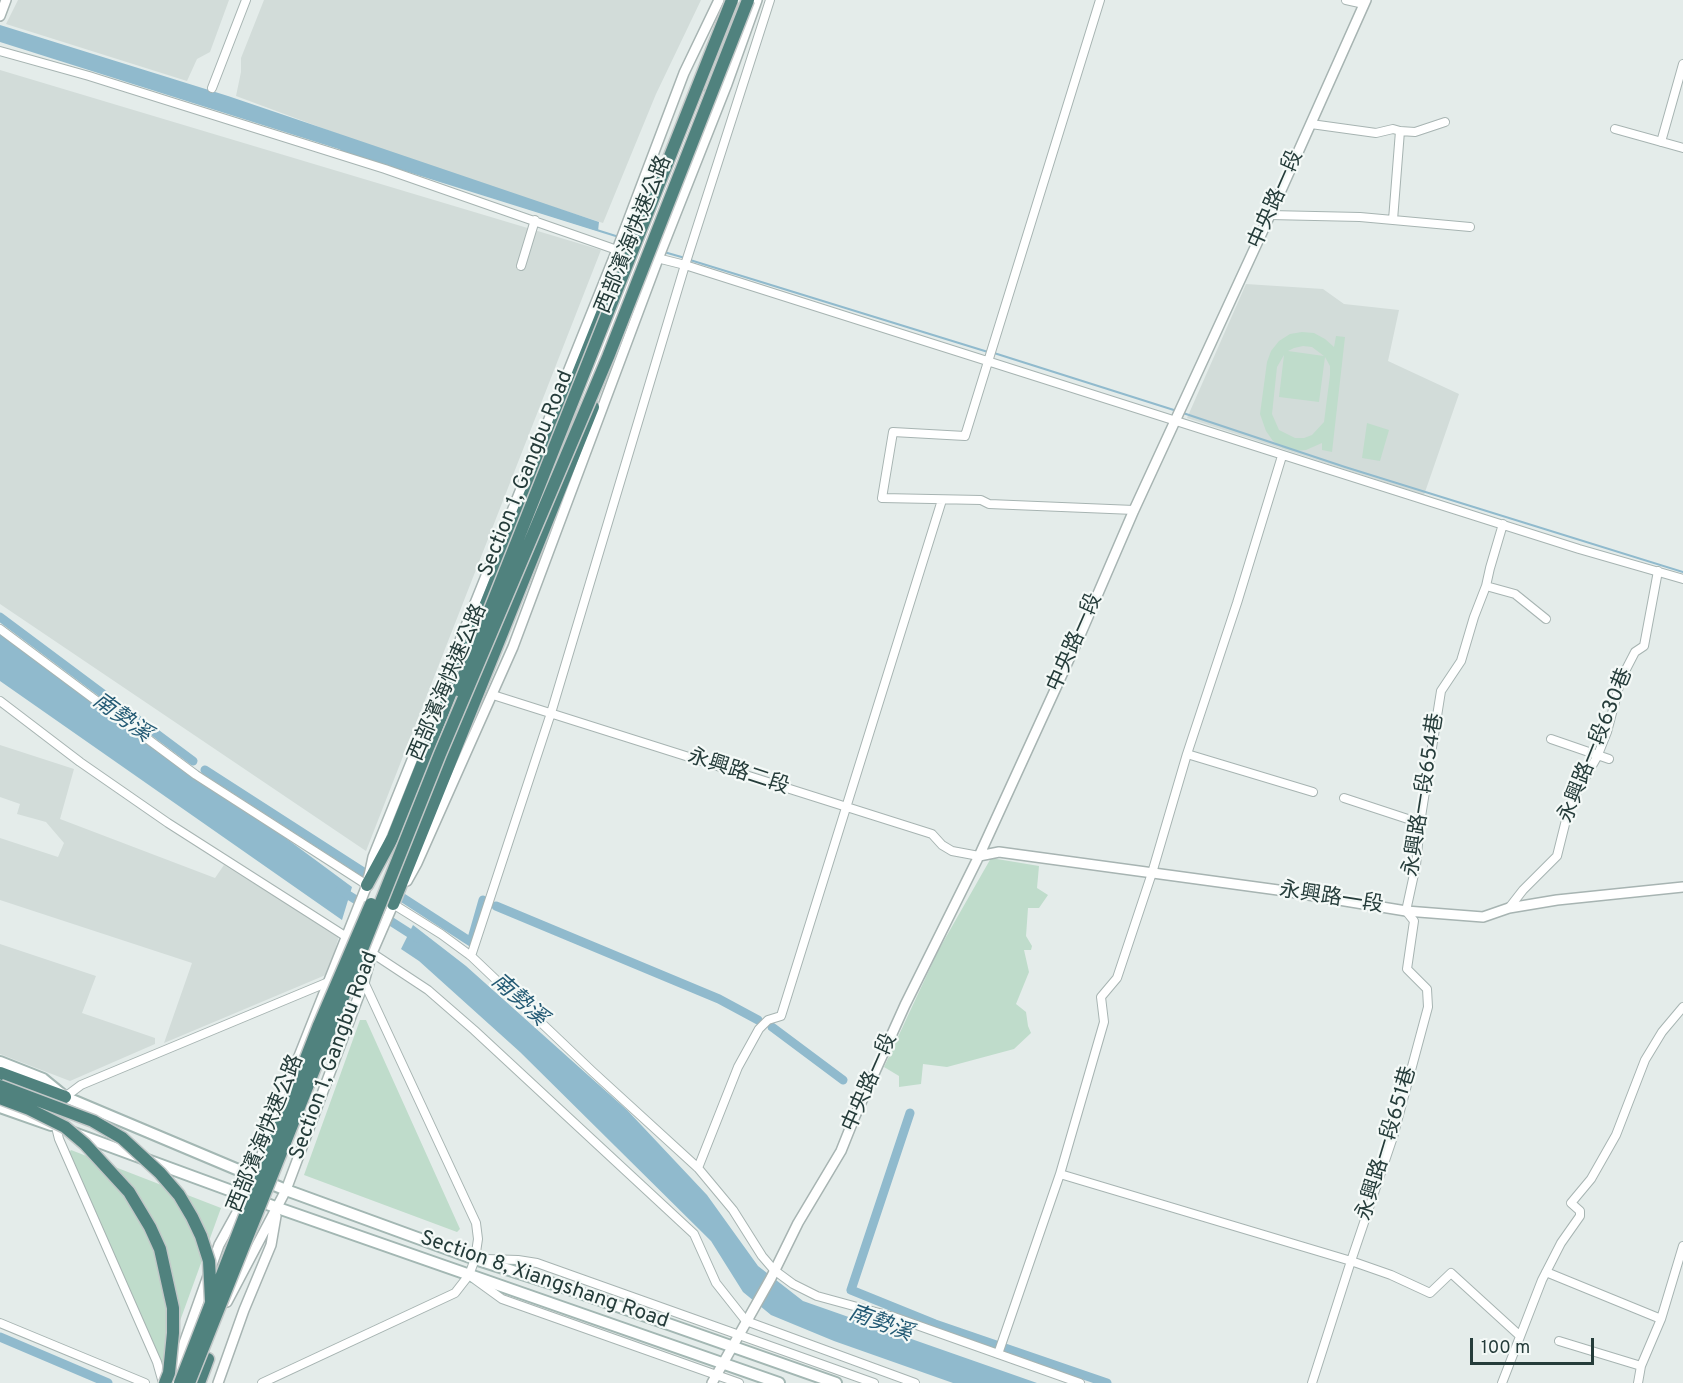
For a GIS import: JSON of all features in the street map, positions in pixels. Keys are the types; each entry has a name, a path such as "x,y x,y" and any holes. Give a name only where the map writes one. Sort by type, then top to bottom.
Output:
{"highway":[{"name":"西部濱海快速公路","path":"180,1383 319,1025 388,864 732,0"},
{"name":"西部濱海快速公路","path":"189,1383 440,754 608,357 748,0"},
{"path":"367,885 393,837 594,330 616,283 627,268"},
{"path":"393,904 594,404 608,357"},
{"path":"0,1073 64,1097"},
{"path":"0,1086 93,1120 122,1138 160,1173 179,1195 192,1217 209,1261 211,1307 208,1359 199,1383"},
{"path":"0,1098 29,1109 64,1127 85,1144 129,1192 150,1227 162,1256 173,1308 173,1333 166,1383"}],"main road":[{"path":"0,1062 43,1079 64,1097"},
{"path":"0,1086 37,1097 64,1097"},
{"name":"Section 8, Xiangshang Road","path":"64,1097 286,1190 475,1259 563,1287 836,1383"},
{"name":"Section 8, Xiangshang Road","path":"0,1107 278,1208 779,1383"}],"street":[{"path":"0,16 6,0"},
{"path":"212,88 246,0"},
{"name":"Section 1, Gangbu Road","path":"194,1383 219,1316 236,1254 246,1196 326,983 367,885 373,857 617,250 684,73 719,0"},
{"name":"Section 1, Gangbu Road","path":"219,1316 286,1190 364,982 372,953 393,904 417,863 493,695 757,0"},
{"path":"471,956 550,713 685,265 770,0"},
{"path":"1100,0 965,436 893,432 882,498 981,500 989,504 1134,510"},
{"path":"1346,0 1365,2"},
{"name":"中央路一段","path":"746,1321 773,1274 798,1223 841,1150 905,1005 979,856 1365,2"},
{"path":"700,105 714,14"},
{"path":"700,105 746,28"},
{"path":"0,51 89,76 385,169 617,250 640,253 685,265 1282,456 1579,549 1683,579"},
{"path":"1661,142 1683,64"},
{"name":"Section 1, Gangbu Road","path":"326,983 344,970 371,931 700,105"},
{"path":"1311,124 1376,133 1393,129 1415,132 1445,122"},
{"path":"1615,129 1683,148"},
{"path":"1393,220 1400,131"},
{"path":"1270,215 1360,217 1470,227"},
{"path":"521,266 535,220"},
{"path":"998,1354 1060,1174 1104,1022 1101,997 1117,978 1282,456"},
{"path":"698,1168 738,1067 759,1029 768,1020 781,1016 942,500"},
{"name":"永興路一段654巷","path":"1406,910 1416,865 1420,823 1442,691 1461,662 1503,524"},
{"name":"永興路一段630巷","path":"1509,908 1523,890 1557,856 1570,804 1597,757 1607,732 1621,679 1635,652 1644,646 1659,571"},
{"path":"1486,586 1515,594 1546,619"},
{"path":"0,629 196,775 367,885"},
{"name":"永興路二段","path":"493,695 932,834 942,845 952,851 979,856"},
{"path":"0,701 80,762 168,823 345,936"},
{"path":"1551,739 1597,757 1609,759"},
{"path":"1187,754 1313,792"},
{"path":"1344,798 1420,823"},
{"name":"Section 1, Gangbu Road","path":"393,904 397,878 415,825"},
{"name":"永興路一段","path":"979,856 999,852 1406,910 1483,917 1509,908 1557,900 1683,887"},
{"path":"393,904 471,956 698,1168 733,1210 773,1274 817,1296 894,1317 1080,1383"},
{"name":"永興路一段651巷","path":"1312,1383 1393,1137 1428,1007 1427,989 1407,969 1414,921 1406,910"},
{"path":"372,953 428,990 481,1036 694,1234 716,1283 746,1321 915,1383"},
{"path":"262,1383 455,1293 469,1275 475,1259 478,1239 476,1223 364,982"},
{"path":"166,1383 59,1139 56,1109 64,1097 81,1085 326,983"},
{"path":"1502,1383 1519,1335 1546,1272 1561,1243 1580,1216 1580,1210 1571,1203 1591,1179 1616,1135 1645,1060 1662,1032 1683,1007"},
{"path":"1060,1174 1351,1261 1391,1275 1430,1293 1451,1273 1519,1335"},
{"name":"Section 1, Gangbu Road","path":"166,1383 219,1245 246,1196"},
{"name":"Section 1, Gangbu Road","path":"218,1383 244,1310 271,1245 278,1208"},
{"path":"1638,1383 1641,1366 1661,1319 1683,1246"},
{"path":"475,1259 537,1263 852,1379 874,1383"},
{"path":"1546,1272 1661,1319"},
{"path":"469,1275 502,1299 714,1379 739,1383"},
{"path":"714,1379 746,1321"},
{"path":"0,1323 145,1383"},
{"path":"1559,1341 1641,1366"}],"shaded area":[{"path":"18,0 229,0 210,52 197,59 187,81 6,24"},
{"path":"264,0 701,0 656,94 603,223 416,163 236,96 241,72 241,58"},
{"path":"0,70 601,250 366,851 0,604"},
{"path":"1246,284 1323,289 1344,304 1399,310 1388,361 1459,394 1424,495 1187,418"},
{"path":"0,745 74,769 60,819 215,878 224,865 339,936 328,974 164,1043 192,963 0,900 0,838 58,857 64,843 46,822 17,814 20,804 0,797"},
{"path":"0,944 96,976 82,1013 155,1038 155,1044 70,1081 0,1054"}],"green space":[{"path":"1314,333 1334,347 1336,336 1345,337 1332,452 1322,450 1322,443 1306,450 1294,451 1283,448 1273,441 1266,431 1260,414 1267,362 1271,351 1279,341 1290,334","holes":["1303,346 1312,347 1324,356 1288,351","1284,355 1279,397 1319,402 1325,357 1330,366 1324,422 1312,435 1304,438 1295,438 1279,430 1272,414 1277,367"]},
{"path":"1367,423 1389,430 1380,461 1362,458"},
{"path":"991,858 1039,866 1037,888 1048,895 1039,908 1028,908 1026,936 1032,946 1031,950 1024,950 1029,972 1016,1004 1026,1012 1031,1033 1014,1049 947,1067 923,1064 921,1084 899,1087 899,1076 884,1067 938,951"},
{"path":"360,1020 366,1020 460,1229 457,1232 304,1175"},
{"path":"71,1150 221,1208 164,1365 160,1366 68,1154"}],"water":[{"path":"0,25 228,96 599,222 598,231 0,42"},
{"path":"0,627 352,887 342,920 0,681"},
{"path":"413,925 466,966 627,1110 707,1195 758,1266 803,1301 1037,1383 953,1383 834,1341 771,1315 743,1292 711,1241 520,1052 419,961 401,949"}],"waterway":[{"path":"341,150 619,237"},
{"path":"664,252 685,258"},
{"path":"690,260 988,352"},
{"path":"994,353 1177,411"},
{"path":"1183,413 1345,467 1683,572"},
{"path":"0,617 193,761"},
{"path":"205,770 365,873"},
{"name":"南勢溪","path":"340,890 366,906"},
{"path":"403,898 471,942 483,900"},
{"path":"496,906 719,999 758,1020"},
{"name":"南勢溪","path":"381,915 417,938"},
{"path":"772,1027 843,1080"},
{"path":"910,1113 851,1290 935,1324 1107,1383"},
{"path":"0,1337 108,1383"}]}
